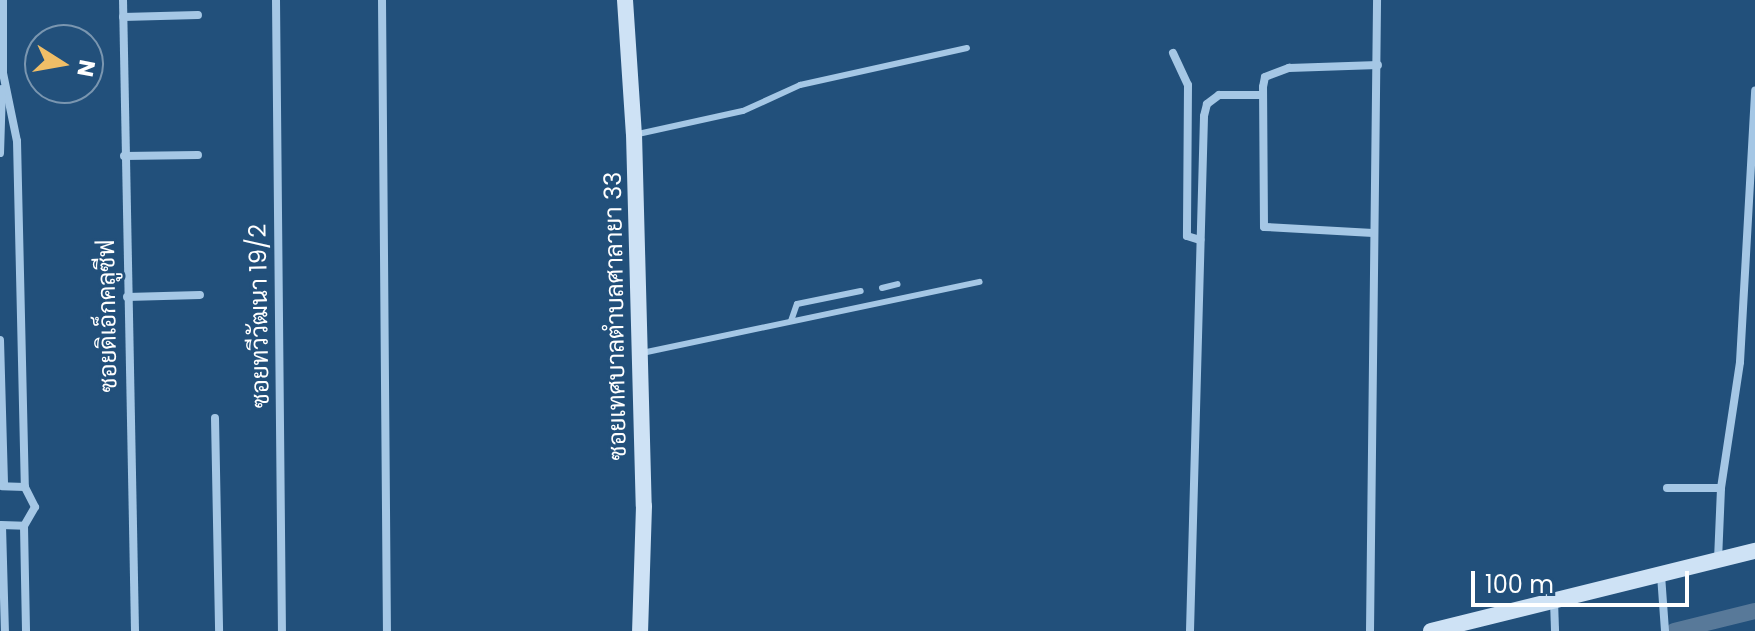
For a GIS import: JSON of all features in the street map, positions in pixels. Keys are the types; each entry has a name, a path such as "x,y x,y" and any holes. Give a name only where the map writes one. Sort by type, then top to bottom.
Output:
{"street":[{"path":"0,153 3,0"},
{"name":"ซอยดิเอ็กคลูซีฟ","path":"123,0 135,631"},
{"name":"ซอยทวีวัฒนา 19/2","path":"276,0 282,631"},
{"path":"382,0 387,631"},
{"name":"ซอยเทศบาลตำบลศาลายา 33","path":"625,0 634,134 640,631"},
{"path":"1370,631 1377,0"},
{"path":"123,17 198,15"},
{"path":"1173,53 1188,85 1187,236 1200,240"},
{"path":"1373,233 1264,227 1263,95 1265,77 1274,71 1378,65"},
{"path":"3,73 17,141 25,487 35,507 24,526 26,631"},
{"path":"1718,560 1721,488 1740,362 1755,90"},
{"path":"1190,631 1200,240 1207,104 1219,95 1263,95"},
{"path":"124,156 198,155"},
{"path":"127,297 200,295"},
{"path":"0,340 2,486 25,487"},
{"path":"215,418 219,631"},
{"path":"1667,488 1721,488"},
{"path":"5,631 1,525 24,526"},
{"path":"1431,631 1755,551"},
{"path":"1661,575 1665,631"},
{"path":"1554,601 1555,631"}],"lane":[{"path":"634,134 743,111 800,85 967,48"},
{"path":"639,353 980,282"},
{"path":"882,288 898,284"},
{"path":"791,321 797,304 861,291"}],"waterway":[{"path":"1674,631 1755,611"}]}
